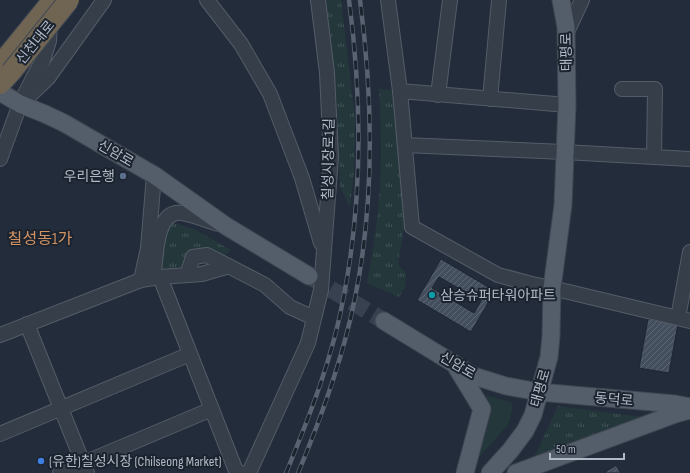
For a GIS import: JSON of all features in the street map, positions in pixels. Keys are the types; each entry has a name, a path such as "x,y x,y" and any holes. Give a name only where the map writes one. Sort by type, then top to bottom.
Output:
{"highway":[{"path":"0,45 12,32 35,14 47,0"},
{"name":"신천대로","path":"0,66 53,0"},
{"name":"신천대로","path":"0,84 69,0"}],"main road":[{"name":"태평로","path":"490,473 510,451 525,431 533,415 538,392 549,357 552,288 563,206 566,105 566,34 561,0"},
{"name":"신암로","path":"0,92 20,104 64,123 154,175 226,226 309,276"},
{"name":"신암로","path":"384,321 474,376 506,386 538,392"},
{"path":"454,364 482,409 465,473"},
{"name":"동덕로","path":"538,392 676,404 690,409"},
{"path":"516,473 690,409"}],"street":[{"path":"0,159 20,104 44,60 49,41 50,14 53,0"},
{"path":"20,104 48,78 104,0"},
{"path":"207,0 241,44 270,94 302,178 324,252"},
{"name":"칠성시장로1길","path":"239,473 308,343 321,290 331,157 327,73 318,0"},
{"path":"388,0 400,91 412,227 498,275 684,320 690,252"},
{"path":"438,94 450,0"},
{"path":"490,99 499,0"},
{"path":"566,34 582,0"},
{"path":"622,89 655,89 654,157"},
{"path":"400,91 566,105"},
{"path":"405,145 690,159"},
{"path":"141,280 148,248 154,175"},
{"name":"신암로","path":"141,280 154,272 159,231 163,222 171,216 180,212 226,226"},
{"path":"0,335 141,280 202,274 229,266 265,285 290,307 314,318"},
{"path":"160,277 239,473"},
{"path":"27,324 85,468"},
{"path":"0,434 190,354"},
{"path":"60,473 85,468 212,409"}],"green space":[{"path":"326,0 341,0 355,118 354,171 350,207 340,187 337,102"},
{"path":"379,89 393,90 405,222 398,265 406,273 405,287 399,297 367,283 376,230 380,185 381,144"},
{"path":"171,222 194,229 231,250 221,259 154,272 164,234"},
{"path":"485,395 511,402 513,407 508,425 474,463 484,438 489,419 489,402"},
{"path":"558,406 641,417 535,456"}],"building":[{"name":"삼승슈퍼타워아파트","path":"441,259 495,291 471,332 417,300","holes":["439,277 481,301 474,313 432,288"]},
{"path":"648,319 678,324 669,373 639,368"},
{"path":"616,465 621,473 604,473"}],"tunnel":[{"path":"309,276 384,321"}],"railway":[{"path":"286,473 312,408 334,341 344,295 355,221 358,111 349,0"},
{"path":"298,473 338,365 355,298 366,224 370,149 368,75 360,0"}],"place":[{"name":"우리은행","path":"123,176"},
{"name":"삼승슈퍼타워아파트","path":"432,295"},
{"name":"(유한)칠성시장 (Chilseong Market)","path":"41,461"}],"district":[{"name":"칠성동1가","path":"40,238"}]}
